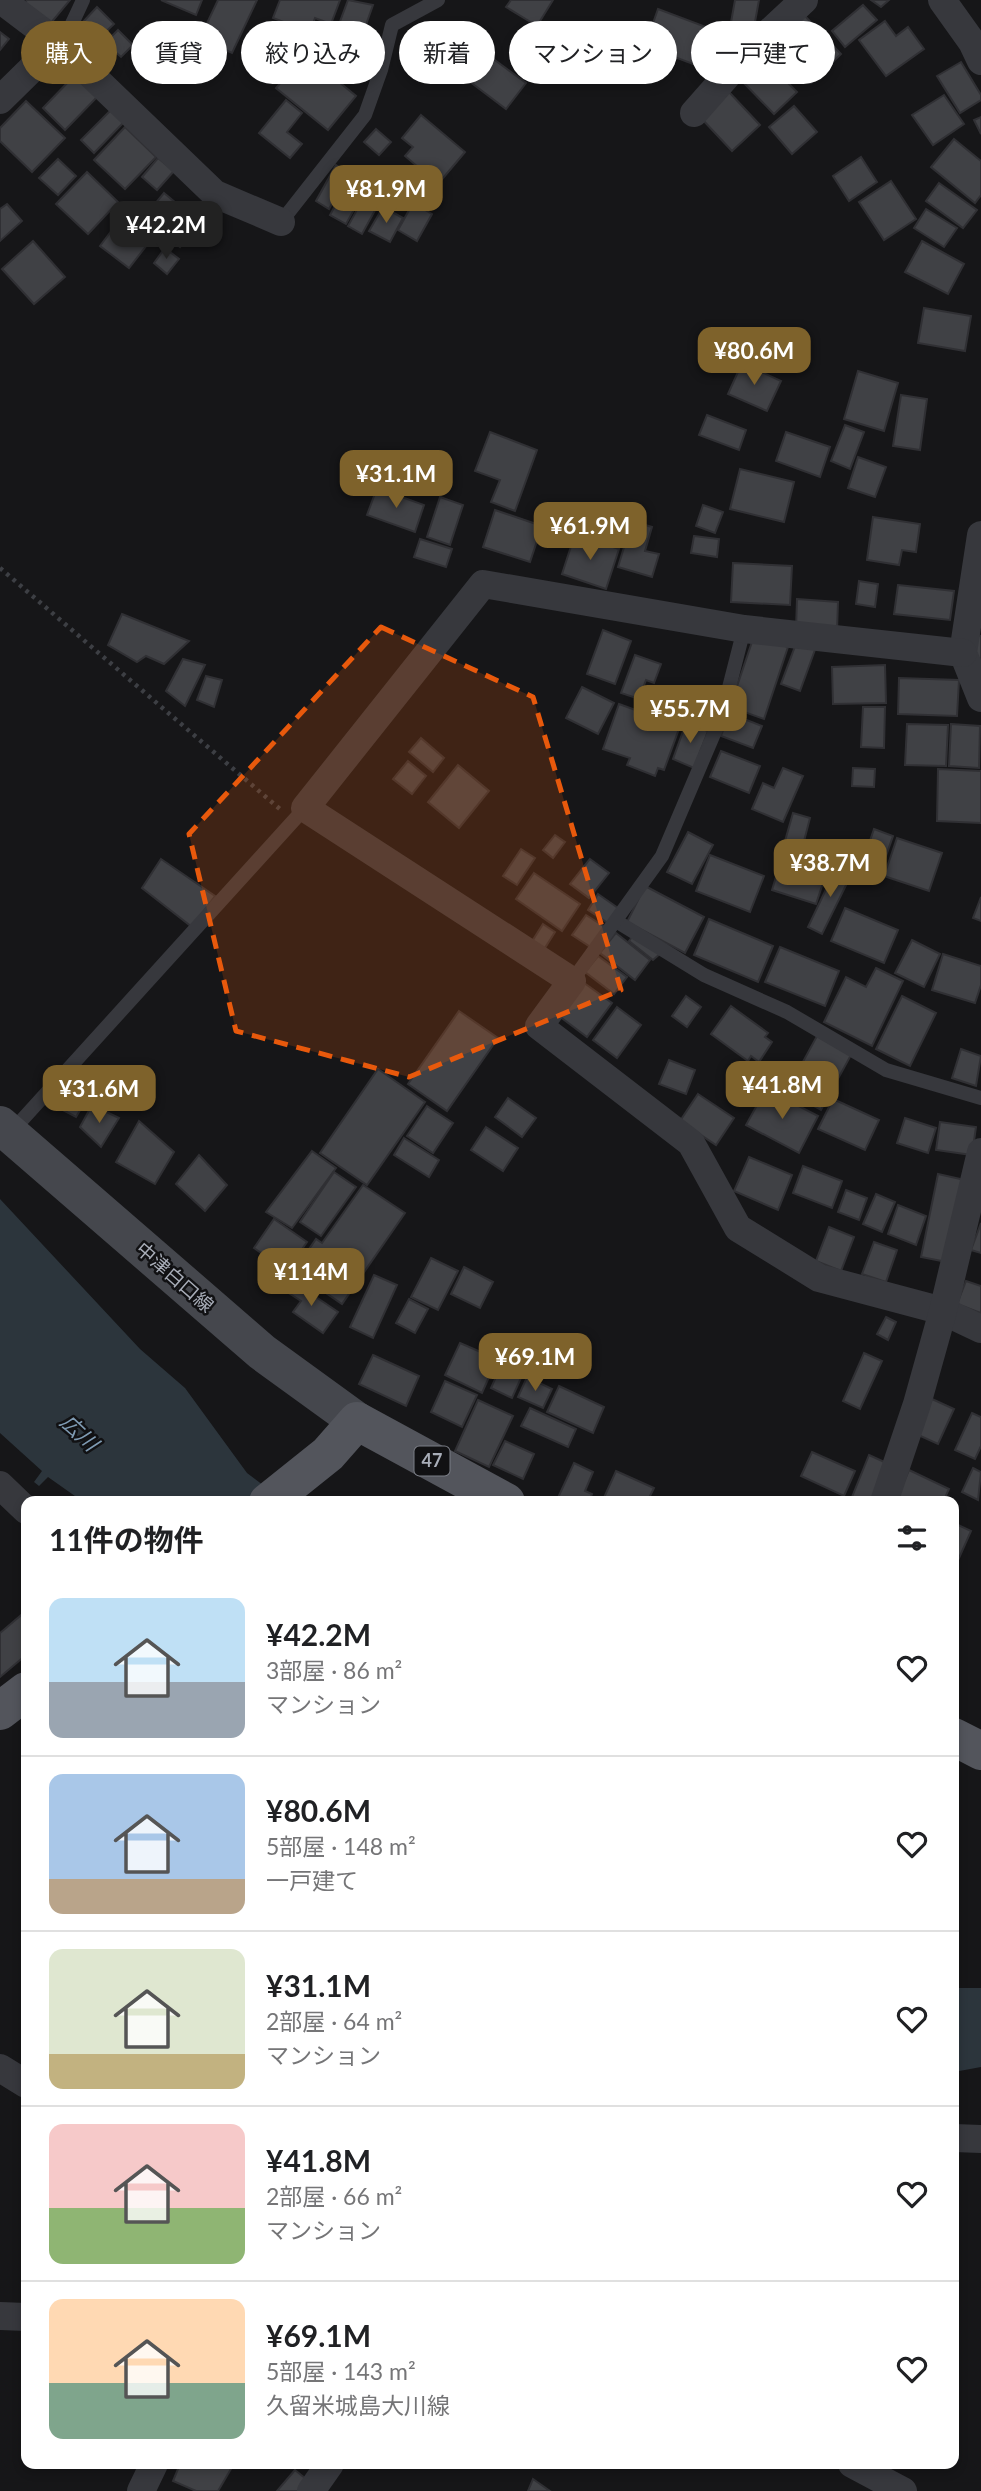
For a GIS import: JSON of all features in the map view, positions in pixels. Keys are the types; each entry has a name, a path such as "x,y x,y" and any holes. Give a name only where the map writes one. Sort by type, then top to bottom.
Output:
{"main road":[{"name":"中津白口線","path":"5,1129 262,1352 357,1421"},
{"path":"276,1496 328,1454 357,1421"},
{"name":"47","path":"357,1421 495,1496"},
{"path":"0,1711 21,1695"},
{"path":"959,1740 981,1751"}],"street":[{"path":"1,0 29,21"},
{"path":"694,113 746,54 798,9 804,0"},
{"path":"942,0 972,41 981,61"},
{"path":"0,100 21,79"},
{"path":"101,84 215,194 281,222"},
{"path":"981,535 963,653 981,698"},
{"path":"963,653 744,629 483,584 299,815 572,981 539,1026 691,1143 738,1228 819,1278 943,1311 981,1329"},
{"path":"886,1496 917,1404 943,1311 981,1152"},
{"path":"0,1485 21,1505"},
{"path":"0,2068 21,2081"},
{"path":"959,2138 981,2140"},
{"path":"0,2316 21,2317"},
{"path":"141,2491 152,2469"},
{"path":"311,2491 326,2469"},
{"path":"862,2469 904,2491"}],"lane":[{"path":"73,21 83,0"},
{"path":"281,222 365,115 381,70 392,25 438,0"},
{"path":"572,981 662,856 722,715 744,629"},
{"path":"5,1129 299,815"},
{"path":"616,921 704,975 786,1012 886,1070 981,1098"}],"path":[{"path":"0,568 299,815"}],"highlighted area":[{"path":"381,627 533,697 621,990 409,1077 236,1031 189,834"}],"water":[{"name":"広川","path":"0,1199 140,1349 185,1388 247,1473 277,1496 75,1496 48,1477 39,1486 34,1482 42,1471 0,1433"},
{"path":"959,1988 981,1988 981,2067 959,2071"}],"building":[{"path":"27,0 70,0 52,21 46,21 25,3"},
{"path":"161,0 202,0 196,15"},
{"path":"218,0 257,0 247,21 241,21 241,34 232,53 227,51 227,21 208,21"},
{"path":"280,0 340,0 332,21 315,18 314,21 281,21 273,18"},
{"path":"348,0 373,5 367,21 340,21"},
{"path":"511,0 553,0 540,21 529,21 506,7"},
{"path":"735,0 759,0 755,21 731,21"},
{"path":"871,0 889,0 881,7"},
{"path":"863,5 877,20 845,47 835,35 835,28"},
{"path":"97,7 111,21 84,21"},
{"path":"658,9 691,21 691,63 677,58 677,21 654,21"},
{"path":"803,14 810,21 796,21"},
{"path":"885,21 896,36 908,27 924,49 886,76 859,40"},
{"path":"117,31 131,43 131,47 121,57 117,54"},
{"path":"0,32 9,39 0,50"},
{"path":"835,48 841,54 835,60"},
{"path":"495,60 509,70 509,84 525,84 506,109 473,84 495,84"},
{"path":"961,62 981,95 981,100 960,113 937,76"},
{"path":"66,84 85,84 98,96 65,130 43,108"},
{"path":"279,84 341,84 356,96 328,130 276,88"},
{"path":"745,84 789,84 797,92 774,114"},
{"path":"729,92 760,125 732,151 701,118"},
{"path":"944,95 964,124 933,145 912,115"},
{"path":"286,100 302,113 287,132 302,144 290,158 259,133"},
{"path":"26,101 65,138 32,172 0,141 0,128"},
{"path":"794,106 817,132 792,154 769,127"},
{"path":"111,110 124,122 94,153 81,140"},
{"path":"421,115 465,152 438,184 405,156 413,147 402,138"},
{"path":"981,117 981,134 974,120"},
{"path":"125,127 156,157 125,189 94,160"},
{"path":"376,129 391,142 379,155 364,142"},
{"path":"954,139 981,161 981,195 975,203 931,167"},
{"path":"861,157 877,182 849,201 833,176"},
{"path":"158,158 174,171 157,190 142,177"},
{"path":"58,159 76,176 58,195 39,178"},
{"path":"336,165 349,173 329,209 316,201"},
{"path":"87,172 118,202 88,234 56,204"},
{"path":"891,181 916,219 884,240 859,202"},
{"path":"348,182 365,190 346,224 330,215"},
{"path":"939,183 977,210 963,228 926,201"},
{"path":"164,193 200,223 180,247 144,217"},
{"path":"364,197 378,205 362,234 348,226"},
{"path":"413,203 432,214 417,241 398,230"},
{"path":"7,204 22,221 0,241 0,209"},
{"path":"383,207 403,218 390,242 369,231"},
{"path":"926,209 957,228 944,247 914,228"},
{"path":"125,213 154,236 129,268 100,246"},
{"path":"33,241 65,277 34,304 2,269"},
{"path":"922,241 964,264 948,294 905,272"},
{"path":"165,248 179,259 167,274 154,263"},
{"path":"924,308 971,316 965,351 918,343"},
{"path":"742,363 781,381 767,411 728,394"},
{"path":"858,371 898,383 884,431 844,419"},
{"path":"901,395 927,399 920,450 893,446"},
{"path":"707,415 746,430 739,450 699,435"},
{"path":"845,425 864,432 850,469 831,461"},
{"path":"490,432 537,450 515,511 491,502 500,480 475,471"},
{"path":"786,432 830,447 820,477 776,461"},
{"path":"364,452 385,457 378,484 357,477"},
{"path":"858,457 886,467 875,497 848,488"},
{"path":"740,469 794,482 784,522 730,509"},
{"path":"377,488 424,505 415,532 367,515"},
{"path":"440,497 463,505 450,545 427,537"},
{"path":"703,505 723,512 715,533 696,526"},
{"path":"495,510 542,526 530,562 483,547"},
{"path":"873,517 920,524 916,552 902,550 899,565 867,560"},
{"path":"632,521 652,527 645,551 659,554 652,577 618,567"},
{"path":"575,534 619,549 606,589 562,574"},
{"path":"694,536 719,539 717,557 691,553"},
{"path":"420,539 452,549 446,567 414,557"},
{"path":"733,563 792,566 790,605 731,602"},
{"path":"859,581 878,584 875,607 856,604"},
{"path":"898,585 954,591 950,620 894,614"},
{"path":"797,599 838,602 837,631 796,629"},
{"path":"122,614 189,641 164,664 146,656 137,662 108,645"},
{"path":"603,630 631,641 615,684 587,674"},
{"path":"977,635 981,636 981,665 970,662"},
{"path":"754,636 788,647 764,719 730,707"},
{"path":"797,641 816,647 800,691 781,684"},
{"path":"635,655 661,664 654,683 646,680 639,699 621,693"},
{"path":"183,659 205,665 185,706 166,691"},
{"path":"885,665 886,703 833,704 832,667"},
{"path":"206,676 222,680 214,707 197,700"},
{"path":"899,678 959,680 957,716 898,714"},
{"path":"582,687 614,703 598,734 566,718"},
{"path":"619,704 680,726 664,770 658,768 655,776 627,765 630,758 603,749"},
{"path":"863,707 885,707 884,748 861,747"},
{"path":"729,713 762,726 753,748 721,736"},
{"path":"686,723 708,731 694,768 673,759"},
{"path":"907,724 948,725 946,766 905,765"},
{"path":"951,724 980,726 979,768 949,766"},
{"path":"421,738 444,758 433,772 409,752"},
{"path":"721,751 760,766 749,793 710,777"},
{"path":"408,761 426,776 412,794 393,779"},
{"path":"458,765 489,791 459,828 428,802"},
{"path":"783,768 803,776 783,822 752,809 763,783 774,788"},
{"path":"853,768 875,769 874,787 852,786"},
{"path":"938,769 981,771 981,823 937,821"},
{"path":"793,813 810,818 803,845 785,841"},
{"path":"874,829 893,836 880,873 861,867"},
{"path":"688,832 713,845 692,884 667,872"},
{"path":"555,835 565,842 553,858 543,850"},
{"path":"897,838 942,853 929,891 884,876"},
{"path":"521,849 535,858 517,885 503,876"},
{"path":"710,855 764,876 750,912 696,891"},
{"path":"782,857 827,871 816,904 772,890"},
{"path":"161,859 215,896 192,927 142,888"},
{"path":"590,859 609,873 589,898 570,884"},
{"path":"838,864 853,871 822,934 808,927"},
{"path":"534,873 580,904 562,931 516,899"},
{"path":"645,886 704,917 685,953 627,922"},
{"path":"598,894 618,908 608,923 588,910"},
{"path":"981,897 981,921 973,918"},
{"path":"845,908 898,930 884,963 831,941"},
{"path":"586,915 605,927 592,948 572,935"},
{"path":"709,919 773,946 758,982 694,955"},
{"path":"543,924 555,932 543,951 531,943"},
{"path":"616,933 650,960 635,980 600,953"},
{"path":"633,936 661,953 653,960 629,941"},
{"path":"912,940 940,954 924,987 895,973"},
{"path":"780,947 839,971 825,1006 765,982"},
{"path":"943,954 981,966 981,985 975,1003 932,990"},
{"path":"598,956 627,977 614,994 585,972"},
{"path":"876,968 903,981 872,1046 824,1022 846,977 866,987"},
{"path":"580,980 612,1003 587,1037 555,1013"},
{"path":"686,996 701,1007 687,1027 672,1016"},
{"path":"902,996 936,1013 910,1066 876,1049"},
{"path":"731,1006 768,1033 765,1037 772,1042 759,1062 751,1056 748,1061 711,1034"},
{"path":"617,1007 641,1025 617,1058 593,1040"},
{"path":"459,1011 498,1038 447,1111 408,1084"},
{"path":"817,1036 851,1055 821,1110 787,1091"},
{"path":"961,1049 981,1056 976,1086 952,1078"},
{"path":"669,1060 695,1070 686,1094 659,1084"},
{"path":"378,1069 425,1102 367,1185 320,1153"},
{"path":"766,1089 818,1116 799,1153 746,1125"},
{"path":"70,1092 88,1097 76,1117 61,1109"},
{"path":"698,1094 734,1118 716,1145 680,1121"},
{"path":"508,1098 536,1118 522,1137 495,1117"},
{"path":"833,1099 879,1120 865,1150 818,1129"},
{"path":"92,1105 119,1118 101,1147 80,1127"},
{"path":"427,1106 453,1123 433,1153 407,1136"},
{"path":"905,1118 936,1128 928,1153 897,1143"},
{"path":"139,1121 174,1152 155,1184 116,1162"},
{"path":"940,1122 976,1127 972,1155 936,1150"},
{"path":"486,1127 518,1148 503,1171 471,1150"},
{"path":"404,1138 439,1160 429,1177 394,1155"},
{"path":"312,1151 336,1168 292,1228 266,1212"},
{"path":"199,1155 227,1185 205,1211 176,1184"},
{"path":"749,1157 792,1175 778,1210 734,1191"},
{"path":"803,1166 842,1181 832,1208 793,1193"},
{"path":"334,1172 356,1187 321,1236 300,1222"},
{"path":"938,1174 965,1180 947,1262 921,1257"},
{"path":"363,1185 405,1213 342,1304 294,1271 316,1239 322,1243"},
{"path":"846,1190 867,1198 859,1220 838,1212"},
{"path":"876,1194 895,1202 882,1232 863,1224"},
{"path":"898,1205 926,1216 916,1245 888,1234"},
{"path":"274,1219 307,1242 287,1271 254,1248"},
{"path":"981,1223 981,1253 971,1250"},
{"path":"829,1227 854,1237 841,1271 816,1261"},
{"path":"874,1242 897,1250 886,1282 862,1274"},
{"path":"431,1258 458,1271 438,1310 411,1297"},
{"path":"464,1267 493,1282 480,1308 451,1294"},
{"path":"374,1275 397,1285 373,1338 350,1327"},
{"path":"291,1280 338,1312 323,1333 293,1312 301,1301 284,1290"},
{"path":"966,1281 981,1286 981,1313 957,1304"},
{"path":"409,1299 428,1309 415,1333 396,1323"},
{"path":"886,1317 896,1322 888,1340 877,1334"},
{"path":"460,1343 497,1359 482,1393 445,1375"},
{"path":"864,1353 882,1361 860,1409 843,1401"},
{"path":"373,1355 419,1376 406,1406 359,1384"},
{"path":"504,1359 525,1369 512,1398 491,1388"},
{"path":"527,1377 552,1389 543,1408 518,1397"},
{"path":"445,1381 477,1395 462,1427 431,1412"},
{"path":"559,1386 604,1407 593,1433 547,1412"},
{"path":"932,1399 954,1409 938,1444 916,1434"},
{"path":"478,1400 513,1416 489,1467 455,1451"},
{"path":"530,1408 576,1429 568,1447 521,1426"},
{"path":"972,1413 981,1417 981,1446 975,1459 955,1450"},
{"path":"505,1441 534,1454 523,1479 493,1465"},
{"path":"812,1452 855,1471 844,1496 801,1476"},
{"path":"869,1455 891,1465 877,1496 852,1496"},
{"path":"574,1463 593,1472 585,1491 591,1496 559,1496"},
{"path":"973,1468 981,1472 978,1500 962,1492"},
{"path":"909,1470 949,1489 946,1496 897,1496"},
{"path":"616,1471 654,1488 650,1496 605,1496"},
{"path":"959,1525 971,1531 959,1558"},
{"path":"21,1615 21,1659 0,1677 0,1633"},
{"path":"178,2469 231,2469 218,2491 196,2491 173,2481"},
{"path":"295,2470 306,2479 299,2491 277,2491"},
{"path":"533,2479 550,2491 528,2491"}]}
